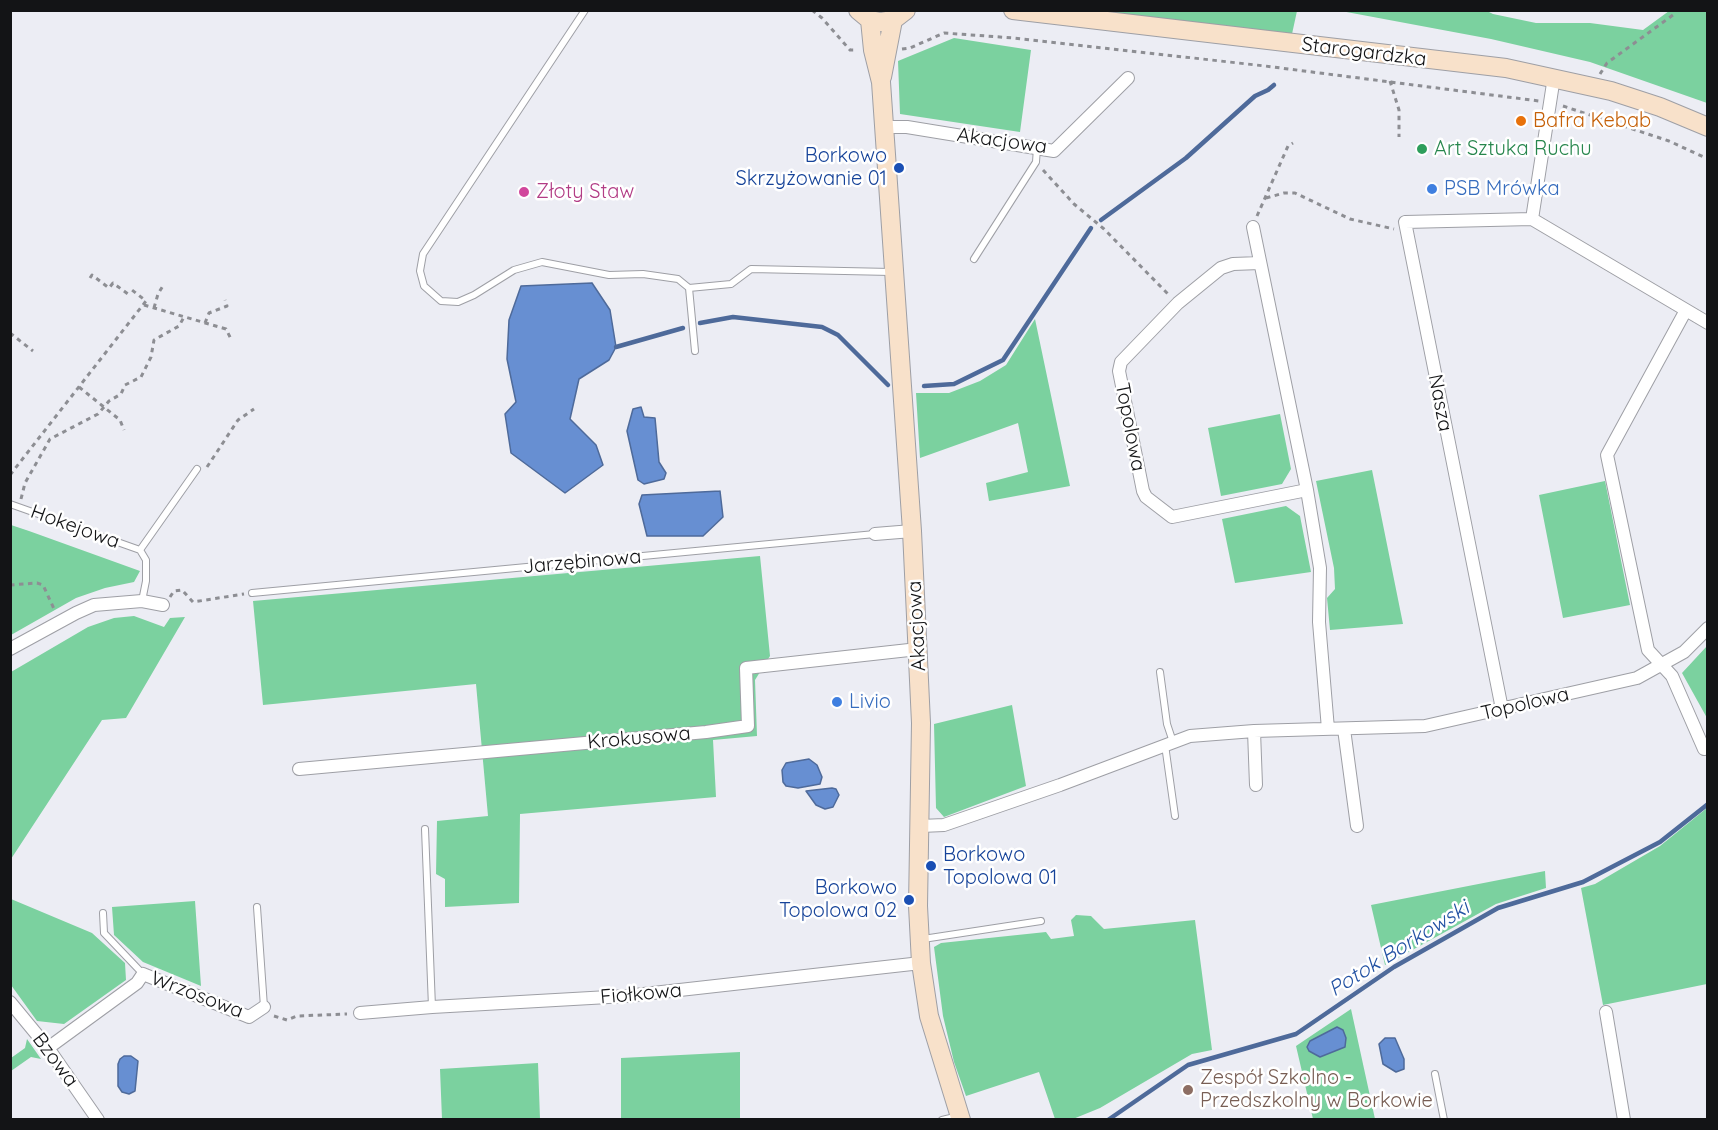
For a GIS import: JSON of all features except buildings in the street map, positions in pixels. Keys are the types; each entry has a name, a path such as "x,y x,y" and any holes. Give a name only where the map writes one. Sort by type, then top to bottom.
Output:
{"street":[{"name":"Starogardzka","path":"1013,10 1506,68 1611,91 1707,127"},
{"path":"864,15 881,22 900,15"},
{"name":"Akacjowa","path":"864,15 881,82 912,531 921,723 919,940 929,1016 954,1118"},
{"name":"Akacjowa","path":"881,82 900,15"},
{"path":"1532,219 1554,77"},
{"name":"Akacjowa","path":"885,127 907,127 1054,151 1128,78"},
{"path":"1405,231 1405,222 1532,219 1707,323"},
{"path":"1253,227 1307,490 1320,568 1319,622 1328,729"},
{"name":"Nasza","path":"1405,231 1502,710"},
{"name":"Topolowa","path":"1260,262 1233,264 1221,268 1178,303 1121,362 1119,371 1143,491 1146,497 1172,517 1307,490"},
{"path":"1686,310 1607,455 1648,650 1672,676 1704,749"},
{"name":"Jarzębinowa","path":"874,534 912,531"},
{"path":"10,649 94,605 142,601 163,605"},
{"path":"1661,665 1684,652 1707,627"},
{"name":"Krokusowa","path":"299,769 706,732 748,726 746,668 918,649"},
{"name":"Topolowa","path":"921,826 944,825 1060,785 1190,736 1254,730 1425,726 1638,678 1661,665"},
{"path":"1344,729 1357,826"},
{"path":"1254,730 1256,784"},
{"name":"Fiołkowa","path":"360,1013 626,996 921,963"},
{"name":"Wrzosowa","path":"48,1048 137,983 142,974 249,1017 264,1007"},
{"name":"Bzowa","path":"10,1002 48,1048 98,1119"},
{"path":"1606,1012 1624,1119"}],"lane":[{"path":"585,10 423,254 420,271 424,286 441,301 458,302 474,295 514,270 542,262 609,275 644,274 678,279 689,288 696,351"},
{"path":"974,259 1035,164 1038,148"},
{"path":"689,288 731,284 751,269 894,272"},
{"name":"Hokejowa","path":"140,550 197,469"},
{"name":"Hokejowa","path":"10,504 140,550 146,560 146,581 142,601"},
{"name":"Jarzębinowa","path":"252,593 874,534"},
{"path":"1160,672 1175,816"},
{"path":"425,828 432,1007"},
{"path":"257,908 264,1007"},
{"path":"103,913 105,933 142,974"},
{"path":"919,940 1041,921"},
{"path":"1435,1074 1444,1119"}],"path":[{"path":"812,10 850,50 858,50"},
{"path":"1607,63 1673,15"},
{"path":"897,50 909,48 944,33 1122,49 1550,102 1669,141 1707,159"},
{"path":"1390,81 1400,110 1399,137"},
{"path":"1253,227 1288,146 1293,143"},
{"path":"1035,164 1178,303"},
{"path":"1266,198 1295,192 1350,219 1405,231"},
{"path":"90,278 92,275 109,288 114,283 128,294"},
{"path":"154,308 164,284"},
{"path":"10,475 146,301 132,290"},
{"path":"205,323 209,314 227,306 225,300"},
{"path":"143,305 226,329 231,339"},
{"path":"21,508 25,483 50,439 98,414 109,401 121,394 125,385 141,377 151,357 154,340 179,326 184,317"},
{"path":"10,333 33,351"},
{"path":"79,387 120,420 124,430"},
{"path":"197,469 206,468 238,420 254,409"},
{"path":"10,585 37,583 43,585 56,612"},
{"path":"163,605 174,591 182,590 193,602 252,593"},
{"path":"264,1007 275,1016 287,1020 297,1016 360,1013"}],"green space":[{"path":"1094,11 1297,11 1292,34"},
{"path":"1341,11 1487,11 1536,23 1590,23 1643,30 1669,11 1707,11 1707,103 1590,62 1491,39"},
{"path":"954,38 1031,50 1020,132 900,114 898,61"},
{"path":"1035,319 1070,486 989,501 986,483 1028,472 1018,423 920,458 916,393 949,393 980,381 1006,365"},
{"path":"1280,414 1291,469 1282,484 1221,496 1208,428"},
{"path":"1372,470 1403,624 1330,630 1327,598 1335,589 1334,568 1316,481"},
{"path":"1605,481 1630,605 1563,618 1539,495"},
{"path":"1286,506 1300,516 1311,572 1235,583 1222,519"},
{"path":"11,525 140,571 134,582 105,588 76,598 11,635"},
{"path":"760,556 770,656 755,680 757,736 713,740 716,797 520,814 519,903 445,907 445,879 436,874 437,821 488,816 476,684 263,705 253,601"},
{"path":"134,616 164,627 170,618 185,617 126,718 102,720 11,859 11,672 88,627 114,618"},
{"path":"1707,646 1707,718 1682,673"},
{"path":"1012,705 1026,786 944,817 936,808 934,724"},
{"path":"1707,808 1707,984 1603,1005 1581,888 1595,884 1660,846"},
{"path":"1545,871 1546,888 1496,904 1385,965 1371,905"},
{"path":"11,899 92,933 125,963 126,980 64,1024 37,1021 11,985"},
{"path":"195,901 201,986 143,962 114,935 112,907"},
{"path":"1076,915 1091,916 1104,929 1195,920 1212,1050 1192,1054 1100,1108 1073,1119 1055,1119 1039,1072 966,1096 954,1062 943,1016 934,947 941,943 1046,932 1051,939 1074,936 1071,920"},
{"path":"1351,1009 1375,1119 1313,1119 1296,1046"},
{"path":"27,1039 41,1059 31,1057 11,1071 11,1058 25,1048"},
{"path":"740,1052 740,1119 621,1119 621,1058"},
{"path":"538,1063 540,1119 442,1119 440,1069"}],"water":[{"path":"592,283 610,310 616,347 609,360 579,379 570,419 596,445 603,465 565,493 511,453 505,414 516,402 507,359 509,320 521,286"},
{"path":"641,407 644,417 655,418 659,462 666,473 664,479 644,484 638,480 627,431 633,409"},
{"path":"720,491 723,517 703,536 647,536 639,504 642,495"},
{"path":"809,759 817,765 822,777 820,784 798,788 786,786 783,782 782,770 786,763"},
{"path":"836,789 839,795 833,807 825,809 816,805 806,791"},
{"path":"1337,1027 1343,1030 1346,1038 1345,1047 1320,1057 1309,1051 1307,1047 1310,1041"},
{"path":"1385,1038 1395,1038 1404,1059 1404,1069 1396,1072 1383,1064 1379,1044"},
{"path":"124,1056 131,1056 138,1061 135,1091 129,1094 122,1092 118,1086 118,1064"}],"waterway":[{"path":"1101,220 1186,158 1255,96 1274,85"},
{"path":"924,386 954,384 1003,360 1091,228"},
{"path":"700,323 733,317 822,327 838,335 888,385"},
{"path":"616,347 683,328"},
{"name":"Potok Borkowski","path":"1108,1120 1188,1065 1296,1034 1394,967 1498,908 1583,882 1660,842 1708,804"}],"place":[{"name":"Bafra Kebab","path":"1521,121"},
{"name":"Art Sztuka Ruchu","path":"1422,149"},
{"name":"Borkowo Skrzyżowanie 01","path":"899,168"},
{"name":"PSB Mrówka","path":"1432,189"},
{"name":"Złoty Staw","path":"524,192"},
{"name":"Livio","path":"837,702"},
{"name":"Borkowo Topolowa 01","path":"931,866"},
{"name":"Borkowo Topolowa 02","path":"909,900"},
{"name":"Zespół Szkolno - Przedszkolny w Borkowie","path":"1188,1090"}]}
